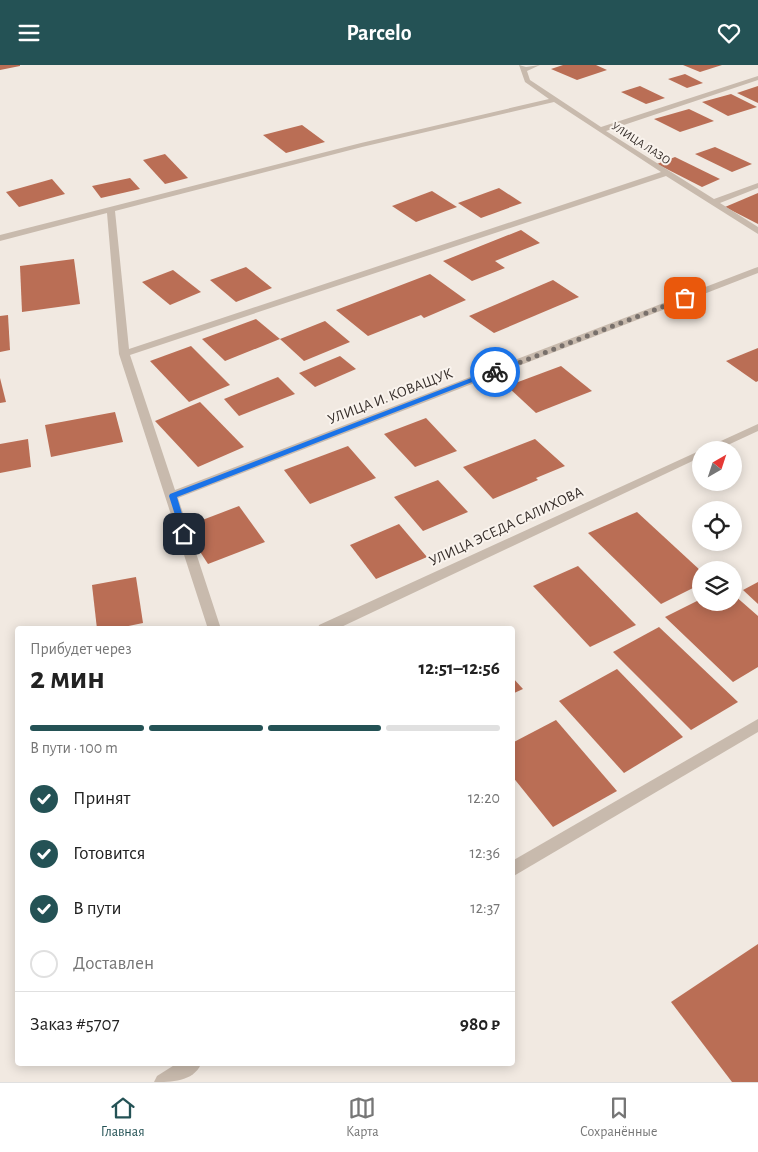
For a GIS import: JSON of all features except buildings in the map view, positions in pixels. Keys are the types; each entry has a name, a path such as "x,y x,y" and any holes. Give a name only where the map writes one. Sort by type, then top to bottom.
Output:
{"street":[{"path":"523,67 537,65"},
{"name":"УЛИЦА ЛАЗО","path":"523,67 527,81 600,131 758,231"},
{"path":"600,131 758,78"},
{"path":"0,238 361,145 555,100"},
{"path":"124,353 666,173"},
{"path":"714,203 758,185"},
{"path":"111,209 124,353 214,626"},
{"name":"УЛИЦА И. КОВАЩУК","path":"172,496 758,270"},
{"path":"728,441 758,427"},
{"name":"УЛИЦА ЭСЕДА САЛИХОВА","path":"330,626 692,457"},
{"path":"515,868 758,725"},
{"path":"163,1082 189,1066"}],"way so far":[{"path":"495,372 685,298"}],"route":[{"path":"184,534 172,496 495,372"}]}
